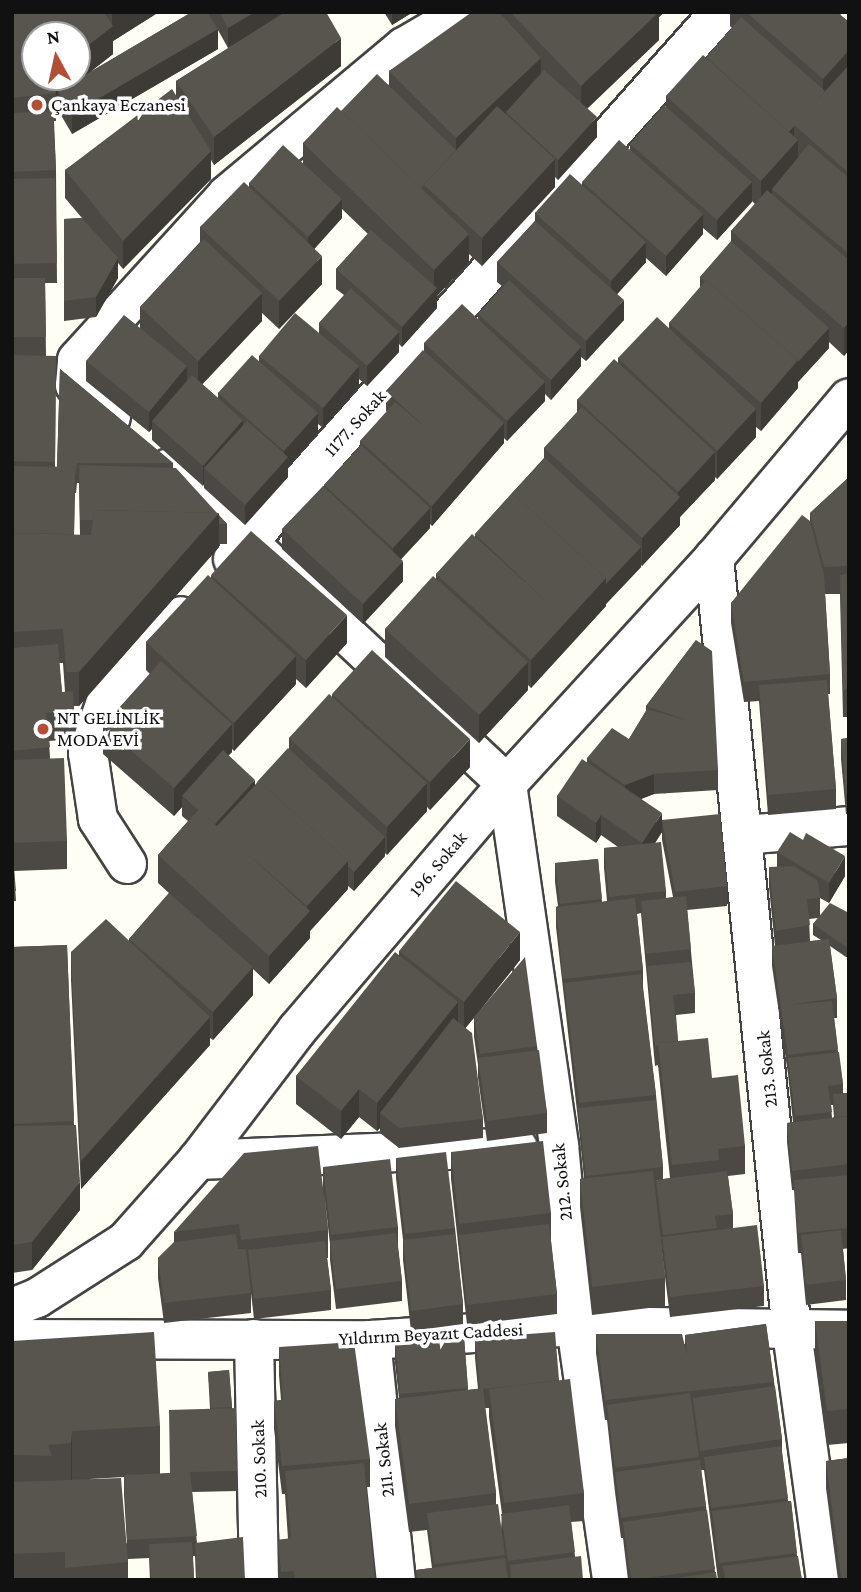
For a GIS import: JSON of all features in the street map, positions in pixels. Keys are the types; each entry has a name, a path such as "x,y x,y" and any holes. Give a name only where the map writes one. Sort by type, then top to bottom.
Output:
{"street":[{"path":"464,12 404,47 227,195 77,359 75,385 251,541 507,784"},
{"name":"1177. Sokak","path":"127,864 98,819 88,753 109,693 251,541 720,12"},
{"name":"196. Sokak","path":"12,1308 37,1298 125,1241 198,1160 297,1030 507,784 714,558 849,398"},
{"name":"213. Sokak","path":"714,558 792,1332 826,1580"},
{"name":"212. Sokak","path":"507,784 559,1145 576,1326 612,1580"},
{"path":"744,835 849,826"},
{"path":"198,1160 559,1145"},
{"name":"Yıldırım Beyazıt Caddesi","path":"12,1339 371,1340 576,1326 792,1332 849,1330"},
{"name":"210. Sokak","path":"254,1339 259,1580"},
{"name":"211. Sokak","path":"371,1340 396,1580"}],"building":[{"path":"12,12 104,12 113,26 91,43 91,21 21,21 21,91 56,93 12,98"},
{"path":"192,12 207,12 218,29 72,114 58,91 91,91 91,72"},
{"path":"219,12 255,12 228,28"},
{"path":"285,12 326,12 341,38 214,137 176,81"},
{"path":"472,12 499,12 541,58 456,138 389,71"},
{"path":"510,12 659,12 581,86"},
{"path":"746,12 837,12 849,22 849,50 823,79"},
{"path":"741,17 825,91 789,132 706,57"},
{"path":"703,55 798,140 761,181 666,96"},
{"path":"849,65 849,173 794,125"},
{"path":"544,70 597,117 558,160 506,112"},
{"path":"377,74 456,150 421,188 341,111"},
{"path":"172,89 211,151 123,241 65,170"},
{"path":"664,105 752,182 717,220 630,144"},
{"path":"497,106 555,159 482,238 424,185"},
{"path":"337,107 469,234 434,270 303,143"},
{"path":"53,111 56,170 12,172 12,113"},
{"path":"619,140 703,214 666,256 582,182"},
{"path":"809,144 849,178 849,254 772,189"},
{"path":"283,145 342,199 308,237 249,183"},
{"path":"570,174 646,242 611,281 535,213"},
{"path":"55,178 57,263 12,264 12,179"},
{"path":"244,182 322,256 279,301 200,227"},
{"path":"767,190 849,260 849,322 844,328 731,231"},
{"path":"82,218 118,258 96,297 64,301 64,219"},
{"path":"535,221 624,300 586,341 497,262"},
{"path":"371,230 437,288 402,327 336,269"},
{"path":"204,239 262,293 198,361 140,307"},
{"path":"731,241 829,328 798,362 700,277"},
{"path":"12,278 45,278 46,337 12,337"},
{"path":"509,280 581,347 551,380 478,314"},
{"path":"706,280 798,360 761,403 669,323"},
{"path":"351,288 399,332 367,366 319,323"},
{"path":"462,304 545,382 507,421 424,343"},
{"path":"295,313 359,366 323,408 259,356"},
{"path":"124,315 187,366 149,412 86,361"},
{"path":"657,317 756,409 717,451 618,358"},
{"path":"423,350 504,423 432,506 360,441 395,402 424,426 386,391"},
{"path":"12,355 56,356 55,462 12,461"},
{"path":"252,355 318,413 284,451 218,393"},
{"path":"614,359 715,452 678,492 577,400"},
{"path":"60,369 173,463 77,463 76,473 75,467 57,467"},
{"path":"192,375 243,420 203,466 152,421"},
{"path":"582,407 680,497 642,538 544,448"},
{"path":"247,421 288,457 245,505 204,468"},
{"path":"361,445 430,508 393,548 324,485"},
{"path":"545,458 641,547 606,584 606,578 512,493 510,495"},
{"path":"79,465 176,468 217,513 94,510 93,520 80,520"},
{"path":"12,466 75,467 74,534 12,533"},
{"path":"849,477 849,566 824,567 810,513"},
{"path":"323,486 403,561 363,604 282,529"},
{"path":"512,493 606,578 531,660 436,574 472,534 547,602 475,534"},
{"path":"94,510 219,513 79,672 66,672 63,629 12,632 12,533 91,535"},
{"path":"219,515 227,524 219,524"},
{"path":"802,515 810,521 824,575 830,674 744,682 731,603"},
{"path":"251,531 347,615 306,660 211,575"},
{"path":"849,574 849,689 843,690 840,575"},
{"path":"208,575 296,656 234,723 146,642"},
{"path":"433,576 528,662 479,715 385,629"},
{"path":"696,640 712,651 718,770 654,774 625,785 587,758 612,728 629,739 647,709 689,721 646,706"},
{"name":"NT GELİNLİK MODA EVİ","path":"58,644 62,692 73,691 74,711 46,713 50,747 12,751 12,648"},
{"path":"372,650 470,739 430,782 332,694"},
{"path":"161,661 232,724 174,788 103,726"},
{"path":"827,680 836,789 768,795 759,685"},
{"path":"329,694 427,783 387,827 289,738"},
{"path":"849,738 849,794 846,795 841,739"},
{"path":"288,748 385,837 354,872 348,866 348,861 259,781 256,783"},
{"path":"223,750 255,780 215,824 182,796"},
{"path":"64,758 67,841 12,843 12,760"},
{"path":"582,759 662,813 642,843 601,815 596,823 557,796"},
{"path":"259,781 348,861 307,906 249,855 310,911 269,956 158,855 199,809 217,826"},
{"path":"720,814 727,886 675,892 662,820"},
{"path":"790,832 803,840 806,833 845,856 829,883 777,852"},
{"path":"661,842 666,891 609,897 604,848"},
{"path":"598,859 602,899 560,904 555,863"},
{"path":"794,866 818,881 820,898 807,899 810,925 776,931 769,867"},
{"path":"14,868 16,891 12,891 12,869"},
{"path":"456,881 520,932 464,1002 399,951"},
{"path":"169,893 253,967 213,1012 129,939"},
{"path":"686,896 691,949 646,954 641,901"},
{"path":"635,898 643,970 563,979 556,907"},
{"path":"830,903 849,913 849,947 813,924"},
{"path":"106,919 210,1017 81,1161 71,952"},
{"path":"829,939 837,998 788,1005 832,1001 838,1049 788,1055 772,946"},
{"path":"67,945 74,1121 12,1124 12,947"},
{"path":"395,952 458,1002 377,1103 359,1089 341,1111 296,1076"},
{"path":"525,957 537,1046 480,1054 474,1017"},
{"path":"691,962 695,993 673,995 678,1041 658,1043 659,1045 655,1046 647,966"},
{"path":"641,974 656,1095 579,1103 564,983"},
{"path":"453,1018 472,1033 483,1119 399,1128 380,1113"},
{"path":"708,1038 712,1078 738,1075 745,1146 718,1149 719,1160 672,1165 658,1043"},
{"path":"539,1050 547,1113 487,1121 478,1058"},
{"path":"839,1052 843,1084 828,1086 832,1112 795,1116 788,1058"},
{"path":"849,1093 849,1116 835,1117 833,1094"},
{"path":"656,1100 663,1167 586,1176 578,1108"},
{"path":"849,1116 849,1164 792,1171 787,1123"},
{"path":"76,1125 80,1182 32,1242 12,1245 12,1126"},
{"path":"543,1141 551,1213 459,1224 451,1152"},
{"path":"318,1146 328,1230 241,1240 239,1224 174,1232 244,1153"},
{"path":"446,1152 455,1228 405,1234 396,1158"},
{"path":"390,1159 398,1227 331,1235 323,1167"},
{"path":"653,1171 665,1278 592,1287 580,1179"},
{"path":"727,1171 733,1214 715,1216 717,1228 663,1235 656,1180"},
{"path":"849,1175 849,1228 798,1233 794,1180"},
{"path":"549,1224 557,1294 467,1305 459,1235"},
{"path":"757,1225 764,1286 670,1297 662,1237"},
{"path":"841,1230 846,1280 806,1285 801,1235"},
{"path":"396,1233 402,1281 336,1289 330,1241"},
{"path":"236,1234 238,1249 246,1249 251,1293 164,1303 158,1258 175,1242"},
{"path":"455,1234 463,1304 411,1311 403,1240"},
{"path":"325,1241 331,1290 254,1299 248,1250"},
{"path":"815,1321 849,1321 849,1409 827,1411"},
{"path":"766,1324 774,1382 605,1400 596,1334 682,1334 687,1355 685,1335"},
{"path":"154,1332 160,1426 72,1431 71,1443 48,1445 52,1456 12,1455 12,1341"},
{"path":"555,1332 559,1380 480,1389 475,1338"},
{"path":"464,1337 468,1388 400,1394 395,1343"},
{"path":"354,1342 370,1459 282,1466 274,1401 283,1400 279,1347"},
{"path":"229,1370 232,1407 211,1408 208,1372"},
{"path":"570,1379 584,1493 504,1503 489,1389"},
{"path":"775,1386 782,1439 700,1451 693,1398"},
{"path":"483,1388 496,1493 409,1504 395,1399"},
{"path":"690,1393 699,1457 615,1468 607,1405"},
{"path":"236,1408 237,1471 190,1472 197,1536 127,1540 124,1475 170,1473 169,1410"},
{"path":"781,1446 788,1498 711,1508 704,1457"},
{"path":"849,1458 849,1578 841,1579 826,1461"},
{"path":"700,1460 706,1506 621,1518 615,1472"},
{"path":"364,1463 375,1580 295,1580 294,1571 281,1572 278,1540 291,1538 285,1471"},
{"path":"121,1478 128,1562 65,1568 65,1552 12,1554 12,1482"},
{"path":"791,1501 797,1553 719,1563 712,1511"},
{"path":"498,1504 505,1555 434,1564 427,1513"},
{"path":"569,1505 575,1552 508,1561 501,1514"},
{"path":"707,1510 715,1569 631,1580 623,1522"},
{"path":"243,1537 245,1580 197,1580 195,1543"},
{"path":"192,1542 194,1580 151,1580 149,1544"},
{"path":"581,1556 583,1580 511,1580 510,1565"},
{"path":"798,1556 802,1580 725,1580 723,1566"},
{"path":"505,1558 508,1580 418,1580 416,1570"},
{"path":"716,1572 717,1580 663,1580"}],"place":[{"name":"Çankaya Eczanesi","path":"37,105"},
{"name":"NT GELİNLİK MODA EVİ","path":"43,729"}]}
